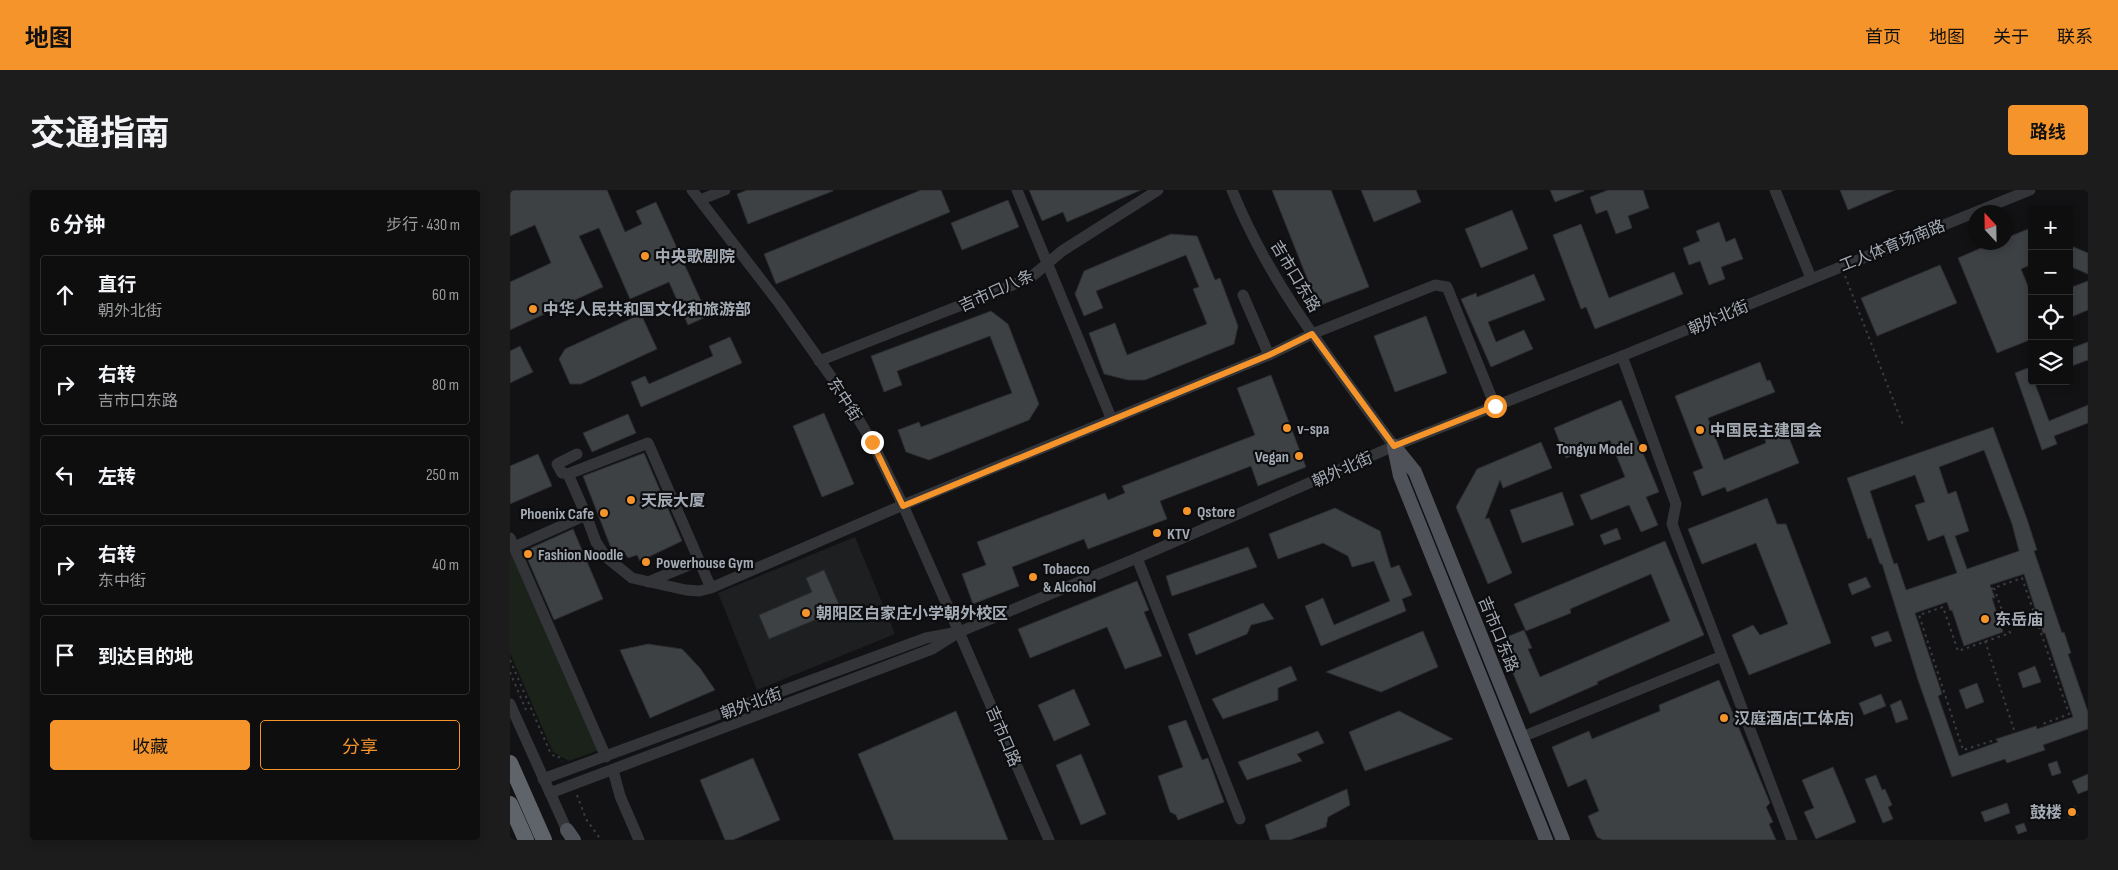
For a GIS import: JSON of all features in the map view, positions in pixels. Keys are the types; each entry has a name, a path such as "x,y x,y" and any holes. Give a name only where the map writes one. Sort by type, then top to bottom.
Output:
{"highway":[{"path":"510,763 534,818 546,840"},
{"path":"510,804 526,840"}],"main road":[{"name":"吉市口东路","path":"1394,446 1415,472 1563,840"},
{"name":"吉市口东路","path":"1394,446 1400,476 1546,840"}],"street":[{"name":"东中街","path":"692,190 779,304 844,396 867,434 903,506 959,632"},
{"path":"700,200 724,190"},
{"path":"1018,190 1112,420"},
{"name":"吉市口八条","path":"819,361 1030,278 1062,252 1158,190"},
{"name":"吉市口东路","path":"1232,190 1246,225 1276,280 1312,334 1394,446"},
{"path":"1775,190 1811,278"},
{"name":"工人体育场南路","path":"1811,278 2030,190"},
{"name":"朝外北街","path":"550,793 932,649 959,632 1137,558 1394,446 1622,356 1811,278"},
{"path":"568,474 596,542 606,557 632,578 699,591 712,588 903,506 1269,355 1312,334 1435,285 1447,287 1495,406"},
{"path":"1243,296 1269,355"},
{"path":"1622,356 1676,504 1672,524 1792,840"},
{"path":"577,454 554,465 562,473 568,474 648,443 712,588"},
{"path":"586,515 512,542 606,757"},
{"path":"1137,558 1240,819"},
{"path":"648,582 699,561"},
{"name":"朝外北街","path":"543,779 567,772 926,638 959,632"},
{"name":"吉市口路","path":"959,632 1049,840"},
{"path":"1522,737 1722,656"},
{"path":"510,704 570,837"},
{"path":"613,770 620,796 639,840"}],"path":[{"path":"1840,266 1903,425"},
{"path":"1992,740 1963,750 1919,615 1943,607 1958,650 2010,633 1993,588 2022,578 2069,714 2040,725"},
{"path":"1985,641 2015,733"},
{"path":"510,660 550,752 556,758 560,756 567,772"},
{"path":"572,785 586,819 601,840"}],"shaded area":[{"name":"朝阳区白家庄小学朝外校区","path":"855,537 895,634 757,690 718,593"},
{"path":"510,541 599,750 569,761 553,752 510,653"}],"building":[{"path":"510,190 607,190 625,232 642,224 636,211 656,202 708,316 688,325 669,282 630,299 599,228 579,236 603,287 510,330 510,282 551,263 535,225 510,236"},
{"path":"747,190 833,191 748,224 737,194"},
{"path":"921,190 941,190 950,212 776,284 764,254"},
{"path":"1029,190 1141,190 1067,222 1063,212 1042,221"},
{"path":"1272,190 1331,190 1369,287 1318,306"},
{"path":"1361,190 1416,190 1421,202 1374,222"},
{"path":"1550,190 1584,190 1584,191 1555,202"},
{"path":"1608,190 1643,190 1649,208 1628,216 1632,228 1616,234 1607,210 1596,214 1590,197"},
{"path":"1840,190 1895,190 1848,210"},
{"path":"1008,200 1019,227 962,250 951,223"},
{"path":"1512,210 1528,249 1481,268 1465,229"},
{"path":"1719,222 1726,242 1735,238 1743,259 1721,267 1725,279 1709,285 1700,261 1689,265 1683,248 1700,241 1696,231"},
{"path":"1581,224 1609,298 1674,272 1683,294 1595,329 1586,307 1581,309 1553,235"},
{"path":"2028,229 2028,266 2021,269 2028,286 2028,341 1997,353 1958,258 1976,250 2013,250 2013,235"},
{"path":"1171,234 1197,236 1215,280 1220,278 1238,326 1234,344 1145,380 1128,380 1104,374 1089,333 1115,323 1127,355 1207,324 1193,289 1199,287 1186,255 1096,291 1103,308 1084,316 1075,294 1084,271"},
{"path":"2073,247 2088,253 2088,274 2073,268"},
{"path":"1940,265 1957,303 1877,336 1861,298"},
{"path":"1534,274 1545,300 1488,322 1496,342 1524,330 1533,349 1491,367 1461,299 1476,293 1477,297"},
{"path":"2088,281 2088,310 2073,316 2073,295 2073,287"},
{"path":"991,311 1008,324 1039,404 1029,420 929,460 906,452 898,430 919,422 921,427 1012,393 990,336 897,371 902,385 884,392 871,356"},
{"path":"641,314 657,349 581,384 570,384 559,359 565,349"},
{"path":"1426,316 1447,373 1395,392 1374,336"},
{"path":"730,337 742,363 641,407 631,382 645,376 649,384 713,356 709,346"},
{"path":"2088,342 2088,360 2073,366 2073,348"},
{"name":"中华人民共和国文化和旅游部","path":"520,346 533,372 510,383 510,351"},
{"name":"中国民主建国会","path":"1760,362 1767,381 1770,380 1775,392 1708,418 1724,460 1766,443 1763,434 1784,425 1799,463 1727,492 1725,487 1702,496 1693,472 1703,468 1675,396"},
{"path":"2028,368 2028,385 2036,385 2049,421 2088,405 2088,423 2054,436 2057,444 2042,450 2015,373"},
{"path":"1271,375 1306,467 1258,486 1251,466 1160,501 1167,519 1088,549 1084,539 1012,567 1019,586 973,604 962,574 986,565 977,542 1105,493 1108,500 1125,493 1122,486 1255,435 1237,388"},
{"path":"1621,400 1659,492 1646,497 1658,525 1641,532 1629,505 1591,520 1580,495 1625,477 1610,440 1566,458 1554,428"},
{"path":"824,413 854,484 822,497 793,426"},
{"path":"628,414 636,433 592,452 583,433"},
{"path":"1993,427 2027,519 2037,550 2034,551 2062,633 2064,632 2071,653 2068,654 2088,712 2088,729 2043,745 2045,750 2007,763 2005,759 1952,777 1918,680 1882,564 1880,564 1871,538 1868,539 1847,478","holes":["1984,450 2012,524 2019,551 1967,569 1955,536 1969,531 1956,491 1948,494 1939,467","1915,475 1925,502 1915,505 1928,541 1944,535 1957,573 1906,590 1897,563 1894,564 1870,491","2024,574 2073,717 2037,729 2036,726 1996,739 1998,742 1959,756 1938,696 1942,694 1915,613 1947,602 1950,611 1952,610 1964,646 2003,632 1992,598 1995,598 1990,585"]},
{"path":"1541,442 1552,468 1503,488 1500,480 1485,519 1489,518 1512,573 1488,584 1456,507 1477,469"},
{"name":"天辰大厦","path":"644,453 682,541 640,561 637,555 628,558 624,552 616,555 613,553 583,476"},
{"path":"538,454 552,486 510,504 510,466"},
{"path":"1562,492 1574,525 1522,543 1510,510"},
{"path":"1767,498 1777,524 1786,524 1831,643 1749,675 1732,635 1753,625 1760,635 1788,624 1756,543 1702,564 1688,529"},
{"path":"1335,508 1380,531 1391,568 1399,565 1412,595 1402,599 1406,611 1321,646 1305,606 1323,598 1334,625 1390,601 1374,561 1352,567 1348,556 1323,543 1278,559 1269,534"},
{"path":"1617,528 1621,539 1604,545 1600,535"},
{"path":"573,529 603,599 554,620 524,551"},
{"path":"1665,541 1704,635 1530,714 1499,640 1524,630 1532,648 1528,649 1540,677 1670,621 1651,574 1570,609 1571,613 1526,631 1514,604"},
{"path":"1248,547 1257,567 1172,596 1166,576"},
{"path":"824,570 841,609 769,639 759,615 812,592 806,578"},
{"path":"1866,577 1871,587 1852,595 1848,584"},
{"path":"1137,581 1149,610 1144,612 1162,656 1125,669 1107,627 1030,658 1018,629"},
{"path":"1263,603 1274,619 1251,625 1247,634 1196,655 1188,634"},
{"path":"1423,631 1438,667 1381,692 1326,672"},
{"path":"1888,631 1892,641 1875,647 1871,637"},
{"path":"648,644 682,649 700,668 715,690 650,718 620,650"},
{"path":"1291,666 1297,680 1278,688 1278,700 1223,719 1212,699"},
{"path":"2035,666 2041,682 2023,688 2018,673"},
{"path":"1719,680 1770,803 1766,807 1773,822 1769,824 1776,840 1603,840 1597,837 1588,816 1599,811 1586,779 1568,787 1552,747 1589,731 1592,739 1660,711 1659,705"},
{"path":"1977,683 1984,702 1966,709 1959,690"},
{"path":"1074,689 1090,725 1054,741 1038,705"},
{"path":"1881,694 1886,706 1864,715 1859,703"},
{"path":"1901,700 1908,719 1896,723 1890,705"},
{"path":"956,711 1008,840 894,840 858,754"},
{"path":"1399,711 1453,739 1365,771 1349,732"},
{"path":"1186,720 1202,760 1208,758 1224,802 1178,820 1176,815 1170,812 1158,776 1183,767 1168,726"},
{"path":"1318,731 1324,743 1297,754 1302,761 1247,780 1238,762"},
{"path":"1081,754 1106,814 1081,825 1056,765"},
{"path":"753,758 780,820 733,840 725,840 700,780"},
{"path":"2057,761 2061,773 2052,776 2048,764"},
{"path":"1833,767 1856,822 1816,839 1804,812 1814,808 1802,780"},
{"path":"2088,774 2088,790 2078,794 2072,781"},
{"path":"1876,775 1882,790 1885,789 1892,805 1888,807 1893,819 1883,823 1865,779"},
{"path":"1347,789 1350,805 1328,817 1326,827 1290,840 1270,840 1265,825"},
{"path":"2007,803 2010,813 1985,822 1981,812"},
{"name":"鼓楼","path":"2075,806 2078,815 2069,818 2066,810"},
{"path":"2024,823 2027,831 2018,834 2015,826"}],"place":[{"name":"中央歌剧院","path":"645,256"},
{"name":"中华人民共和国文化和旅游部","path":"533,309"},
{"name":"v-spa","path":"1287,428"},
{"name":"中国民主建国会","path":"1700,430"},
{"name":"Tongyu Model","path":"1643,448"},
{"name":"Vegan","path":"1299,456"},
{"name":"天辰大厦","path":"631,500"},
{"name":"Qstore","path":"1187,511"},
{"name":"Phoenix Cafe","path":"604,513"},
{"name":"KTV","path":"1157,533"},
{"name":"Fashion Noodle","path":"528,554"},
{"name":"Powerhouse Gym","path":"646,562"},
{"name":"Tobacco & Alcohol","path":"1033,577"},
{"name":"朝阳区白家庄小学朝外校区","path":"806,613"},
{"name":"东岳庙","path":"1985,619"},
{"name":"汉庭酒店(工体店)","path":"1724,718"},
{"name":"鼓楼","path":"2072,812"}],"route":[{"path":"872,442 903,506 1269,355 1312,334 1394,446 1495,406"}]}
